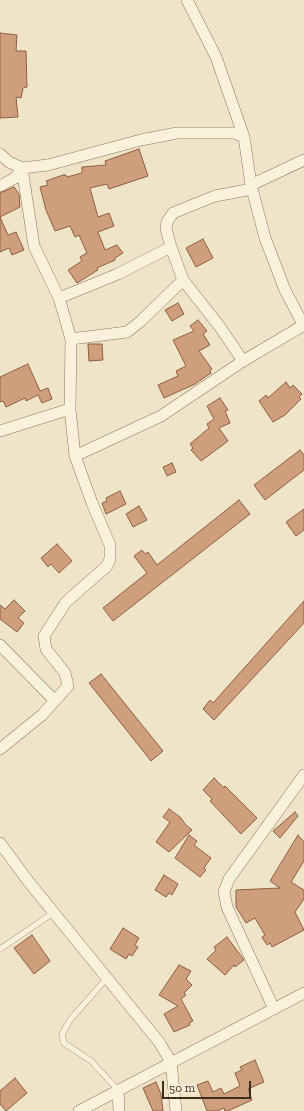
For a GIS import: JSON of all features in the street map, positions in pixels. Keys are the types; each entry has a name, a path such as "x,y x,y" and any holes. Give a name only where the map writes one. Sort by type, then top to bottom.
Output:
{"street":[{"path":"76,456 161,416 243,361 304,326 286,290 265,238 252,187 244,137 216,58 187,0"},
{"path":"0,154 9,162 22,168 48,165 114,147 177,133 234,134 244,137"},
{"path":"243,361 220,327 183,280 166,229 167,222 173,213 215,196 252,187 304,160"},
{"path":"0,186 14,178 22,168"},
{"path":"0,749 42,715 68,686 65,673 46,649 44,636 66,602 107,566 110,559 110,545 92,503 76,456 70,409 71,339 59,298 34,246 22,168"},
{"path":"59,298 118,274 171,247"},
{"path":"71,339 127,332 141,321 183,280"},
{"path":"0,431 70,409"},
{"path":"0,645 55,701"},
{"path":"274,1009 227,907 224,892 229,879 303,778"},
{"path":"0,843 53,913 159,1042 171,1062 176,1111"},
{"path":"79,1111 304,993"},
{"path":"118,1090 119,1111"}],"lane":[{"path":"0,949 53,913"},
{"path":"107,978 70,1020 62,1034 64,1043 91,1062 118,1090"}],"building":[{"path":"0,33 17,35 16,51 26,51 27,87 23,88 21,98 16,97 18,117 0,118"},
{"path":"139,149 148,176 109,189 107,184 90,188 98,217 109,213 114,226 98,232 105,250 117,245 123,253 115,258 115,260 97,268 98,270 77,283 68,270 82,261 80,257 87,253 79,235 75,237 70,226 55,231 46,210 40,187 48,185 46,181 63,175 66,175 67,177 82,173 82,167 106,165 105,161"},
{"path":"14,187 19,194 20,207 0,217 0,193"},
{"path":"0,217 8,235 16,232 24,250 12,255 9,248 0,252"},
{"path":"203,239 213,258 196,267 186,248"},
{"path":"178,303 184,314 172,321 165,310"},
{"path":"198,320 207,331 203,334 210,345 199,351 212,369 210,371 211,373 195,384 164,398 158,385 178,376 176,371 186,366 173,340 194,331 190,326"},
{"path":"88,344 102,344 103,360 89,361"},
{"path":"28,364 40,391 48,388 52,399 42,403 38,395 26,401 25,398 6,407 3,401 0,402 0,377"},
{"path":"286,382 290,388 293,385 302,394 299,397 301,399 285,415 273,422 259,401 266,395 268,398"},
{"path":"220,398 228,410 225,411 230,423 219,428 228,441 201,461 191,450 193,448 190,444 209,428 207,424 214,419 207,406"},
{"path":"300,450 304,455 304,470 265,500 254,485"},
{"path":"172,463 176,472 167,476 163,467"},
{"path":"120,491 126,504 106,514 102,503 107,501 106,498"},
{"path":"239,500 250,514 113,621 103,608 147,573 134,556 142,550 145,554 148,552 157,565"},
{"path":"139,506 147,520 133,527 126,514"},
{"path":"304,509 304,530 296,536 286,522"},
{"path":"57,544 72,561 59,573 51,564 48,567 41,558"},
{"path":"14,600 25,611 18,618 24,623 17,632 0,619 0,605 5,609"},
{"path":"304,601 304,623 214,720 203,709 210,700 213,703"},
{"path":"101,674 163,751 151,761 89,683"},
{"path":"214,778 224,788 225,786 257,818 241,834 210,801 212,799 203,790"},
{"path":"169,809 180,817 192,830 169,852 156,842 170,822 163,817"},
{"path":"295,812 298,816 280,838 273,831"},
{"path":"189,835 197,841 194,845 211,858 204,868 206,870 200,877 175,858"},
{"path":"298,835 304,842 304,861 291,882 304,890 304,899 295,912 304,930 272,947 270,943 267,945 262,937 265,935 255,918 246,923 236,907 236,890 280,888 270,881"},
{"path":"164,875 178,884 172,895 169,893 166,897 155,890"},
{"path":"123,928 139,938 135,945 138,947 132,956 129,954 126,959 110,949"},
{"path":"32,935 50,961 34,974 14,948"},
{"path":"227,937 244,960 235,967 234,965 225,975 207,959 216,950 214,947"},
{"path":"179,965 191,971 186,979 192,985 184,993 186,995 181,999 193,1021 189,1023 190,1025 174,1032 164,1014 178,1006 159,995"},
{"path":"255,1060 264,1082 248,1089 252,1100 228,1111 225,1111 224,1108 217,1111 207,1111 197,1085 208,1081 213,1092 221,1088 224,1094 240,1086 235,1073 242,1070 240,1067"},
{"path":"15,1078 27,1093 6,1111 0,1104 0,1091"},
{"path":"156,1082 161,1094 163,1111 153,1111 143,1088"}]}
